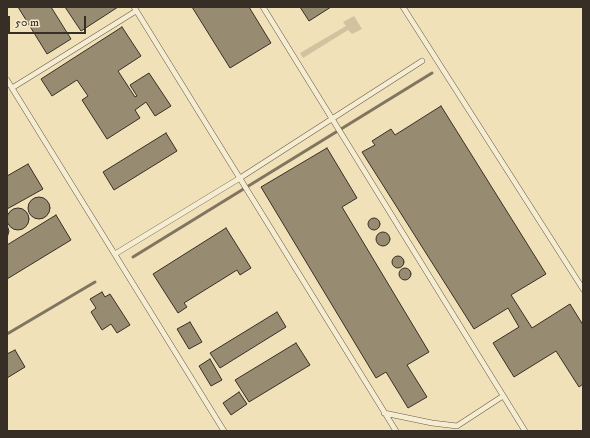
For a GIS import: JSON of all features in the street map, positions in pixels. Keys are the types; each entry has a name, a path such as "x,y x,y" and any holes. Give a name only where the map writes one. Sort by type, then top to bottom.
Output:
{"lane":[{"path":"263,7 525,431"},
{"path":"403,7 583,289"},
{"path":"12,88 135,9 396,431"},
{"path":"115,254 240,178 422,61"},
{"path":"7,80 224,431"},
{"path":"384,413 457,426 503,396"}],"shaded area":[{"path":"354,16 362,29 352,34 348,30 303,58 300,53 346,26 343,22"}],"building":[{"path":"18,7 51,7 71,39 47,54"},
{"path":"65,7 118,7 81,31"},
{"path":"192,7 249,7 271,43 230,68"},
{"path":"300,7 331,7 309,21"},
{"path":"122,27 141,56 118,71 135,97 137,96 130,85 149,73 171,106 155,116 146,102 135,110 140,118 107,139 82,100 88,96 77,80 52,96 41,79"},
{"path":"441,106 546,274 511,295 532,328 570,304 583,325 583,384 579,387 556,351 514,377 493,343 519,327 508,308 474,329 362,152 375,145 372,141 391,129 395,135"},
{"path":"166,133 177,151 114,190 103,172"},
{"path":"327,148 357,198 342,207 429,352 407,365 427,397 408,408 386,372 376,378 261,187"},
{"path":"28,164 43,189 7,209 7,176"},
{"path":"39,197 47,200 50,208 47,216 39,219 31,216 28,208 31,200"},
{"path":"18,208 26,211 29,219 26,227 18,230 10,227 7,219 10,211"},
{"path":"56,215 71,240 7,279 7,245"},
{"path":"374,218 378,220 380,224 378,228 374,230 370,228 368,224 370,220"},
{"path":"7,225 9,231 7,238"},
{"path":"226,228 251,268 240,275 237,270 184,303 187,307 178,313 153,274"},
{"path":"380,232 386,232 390,236 390,242 386,246 380,246 376,242 376,236"},
{"path":"398,256 402,258 404,262 402,266 398,268 394,266 392,262 394,258"},
{"path":"405,268 409,270 411,274 409,278 405,280 401,278 399,274 401,270"},
{"path":"102,292 105,297 110,294 130,325 117,333 111,324 102,330 91,312 96,308 90,299"},
{"path":"277,312 286,327 220,368 210,353"},
{"path":"190,322 202,342 189,349 177,329"},
{"path":"296,343 310,365 249,402 235,380"},
{"path":"15,350 25,367 7,378 7,354"},
{"path":"210,359 222,380 211,386 199,366"},
{"path":"239,392 247,404 231,415 223,403"}],"waterway":[{"path":"133,257 432,73"},
{"path":"7,334 95,282"}]}
